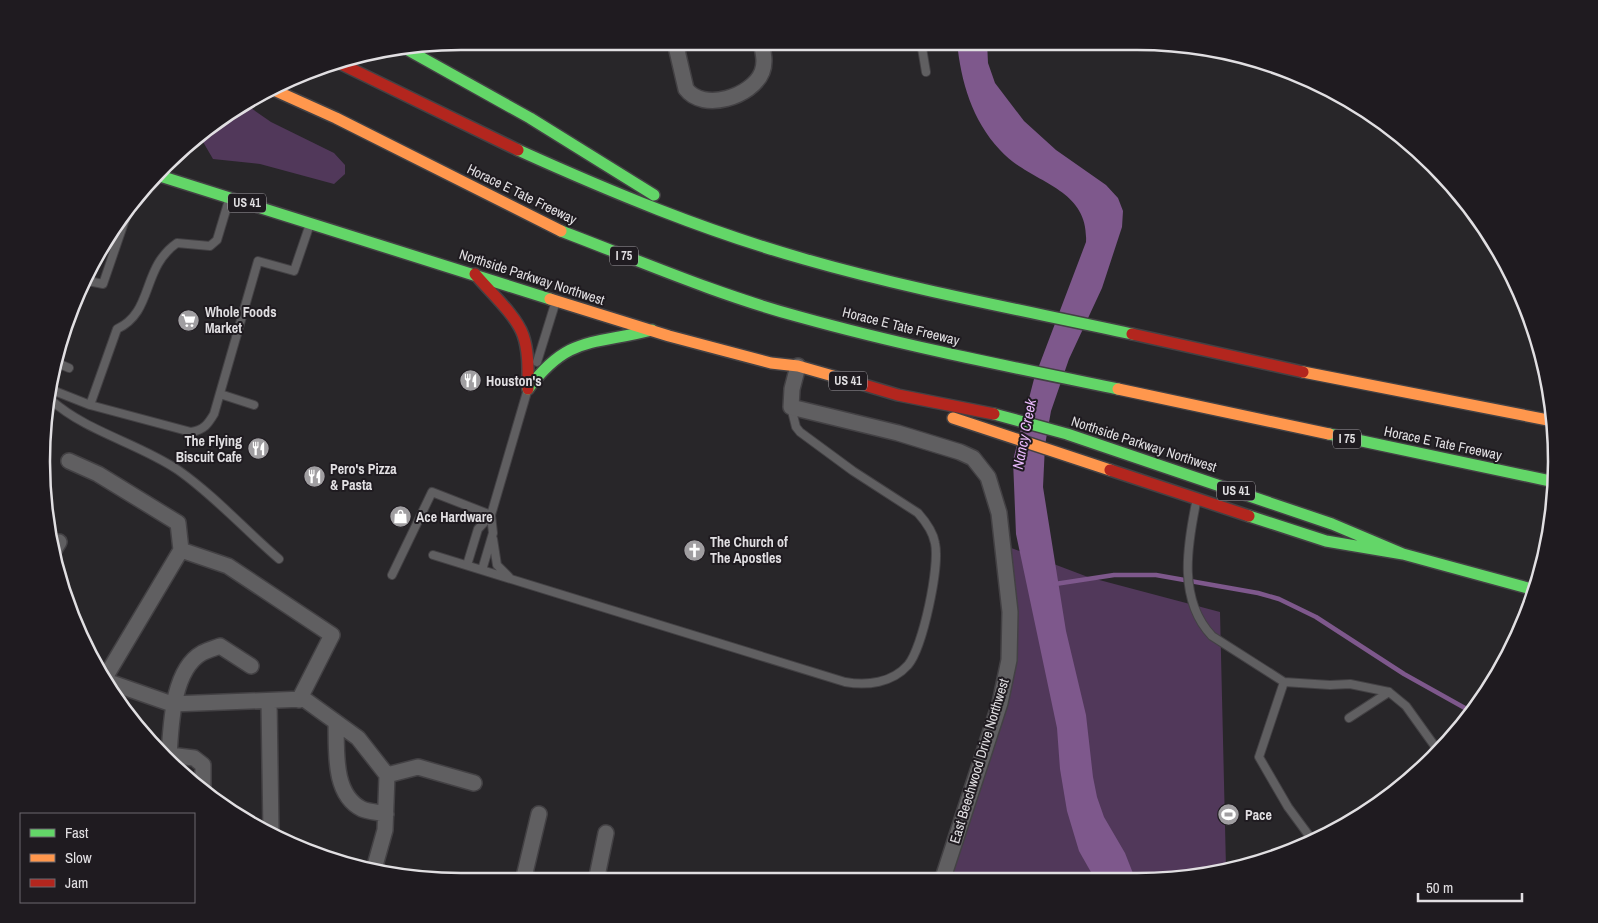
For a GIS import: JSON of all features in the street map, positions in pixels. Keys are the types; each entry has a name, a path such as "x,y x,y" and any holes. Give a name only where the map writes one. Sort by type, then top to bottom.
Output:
{"main road":[{"path":"414,53 613,168 645,188 680,217"},
{"path":"346,67 493,139 586,180 680,217 801,258 938,294 1171,344 1545,419"},
{"name":"Horace E Tate Freeway","path":"279,92 336,118 554,228 735,297 799,317 994,364 1547,480"},
{"name":"Northside Parkway Northwest","path":"165,177 652,330 771,363 798,366 898,395 1008,417 1066,434 1332,524 1404,554"},
{"path":"475,274 516,322 523,335 528,365 528,390"},
{"path":"528,390 546,366 562,352 574,345 625,338 652,330"},
{"name":"Northside Parkway Northwest","path":"898,395 1002,436 1326,541 1404,554 1528,588"}],"street":[{"path":"677,50 686,89 690,95 704,100 744,94 762,72 764,58 762,50"},
{"path":"791,407 792,389 798,366"},
{"name":"East Beechwood Drive Northwest","path":"791,407 898,433 960,452 973,458 988,477 999,513 1010,612 1009,660 1000,703 945,873"},
{"path":"69,461 98,474 178,523 181,550 108,672"},
{"path":"181,550 228,566 332,635 299,700"},
{"path":"169,750 172,704 187,669 201,653 220,646 251,666"},
{"path":"116,684 172,704 304,700 336,722 358,738 387,775 385,830 375,864"},
{"path":"269,701 271,826"},
{"path":"336,722 336,757 346,794 362,809 386,814"},
{"path":"175,756 194,758 203,765 203,782"},
{"path":"387,775 418,767 474,784"},
{"path":"525,873 539,814"},
{"path":"598,873 606,834"}],"lane":[{"path":"922,50 926,72"},
{"path":"90,405 117,329 127,325 137,315 153,271 162,255 177,243 210,246 217,240 230,198"},
{"path":"56,392 90,405 191,432 206,426 214,414 258,261 294,271 310,222"},
{"path":"91,282 103,284 122,229"},
{"path":"515,580 506,575 497,565 491,515 556,300"},
{"path":"62,365 69,368"},
{"path":"220,394 254,405"},
{"path":"55,403 64,412 152,455 178,470 225,508 279,559"},
{"path":"433,555 845,682 866,684 886,680 909,664 929,607 936,553 935,543 925,520 918,514 853,471 800,432 796,427 791,407"},
{"path":"1203,479 1191,526 1188,586 1204,627 1212,636 1284,682 1330,685 1350,684 1389,692 1406,706 1434,745"},
{"path":"392,574 432,492 491,515"},
{"path":"467,565 478,529 491,515"},
{"path":"482,570 493,533"},
{"path":"1284,682 1259,757 1288,807 1309,835"},
{"path":"1349,718 1389,692"}],"shaded area":[{"path":"251,108 271,122 334,153 345,165 345,174 334,184 260,164 213,159 203,142"},
{"path":"1006,546 1088,577 1220,612 1226,863 1190,869 1136,873 943,873 985,728 1010,627"}],"water":[{"name":"Nancy Creek","path":"958,50 987,50 988,63 995,83 1024,121 1056,150 1106,185 1118,198 1123,211 1122,227 1102,288 1069,359 1051,411 1045,445 1043,487 1066,631 1086,715 1097,797 1104,817 1125,853 1133,873 1091,873 1079,851 1067,811 1060,769 1057,728 1016,534 1013,460 1034,379 1086,242 1084,223 1078,209 1068,197 1012,161 990,138 975,113 970,100 961,72"}],"waterway":[{"path":"1055,584 1114,575 1156,575 1258,593 1279,599 1316,617 1404,674 1466,708"}],"traffic: fast":[{"path":"414,53 530,118 654,195"},
{"path":"518,150 659,210 767,248 885,280 1132,334"},
{"path":"165,177 550,299"},
{"path":"561,231 709,288 800,317 918,347 1118,389"},
{"path":"528,389 556,359 569,351 597,341 652,330"},
{"path":"994,414 1067,434 1332,524 1403,554"},
{"path":"1329,434 1547,480"},
{"path":"1249,516 1326,541 1403,554 1528,588"}],"traffic: slow":[{"path":"279,92 336,118 561,231"},
{"path":"550,299 669,336 771,363 798,366 861,384"},
{"path":"1303,372 1545,419"},
{"path":"1118,389 1329,434"},
{"path":"953,418 1110,470"}],"traffic: jam":[{"path":"346,67 518,150"},
{"path":"475,274 520,327 528,362 528,389"},
{"path":"1132,334 1303,372"},
{"path":"861,384 898,395 994,414"},
{"path":"1110,470 1249,516"}],"place":[{"name":"Whole Foods Market","path":"189,320"},
{"name":"Houston's","path":"470,381"},
{"name":"The Flying Biscuit Cafe","path":"258,449"},
{"name":"Pero's Pizza & Pasta","path":"314,477"},
{"name":"Ace Hardware","path":"400,517"},
{"name":"The Church of The Apostles","path":"694,550"},
{"name":"Pace","path":"1229,815"}]}
